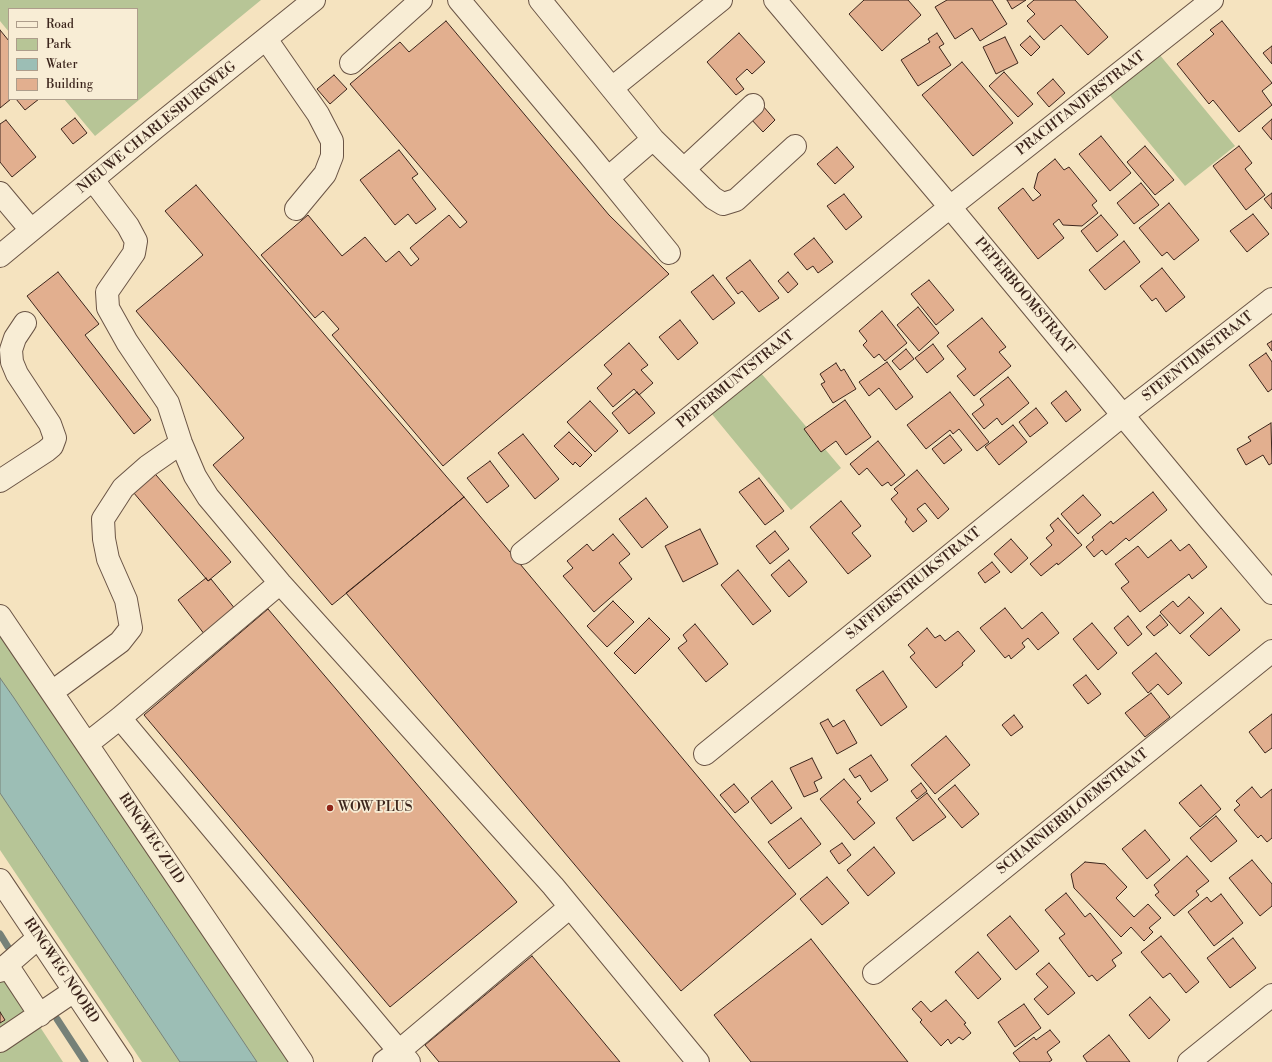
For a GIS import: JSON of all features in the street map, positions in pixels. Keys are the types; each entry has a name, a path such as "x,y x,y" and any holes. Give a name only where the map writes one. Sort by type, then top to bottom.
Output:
{"street":[{"name":"NIEUWE CHARLESBURGWEG","path":"0,256 313,0"},
{"path":"351,63 421,0"},
{"path":"459,0 669,252"},
{"path":"540,0 653,139 713,198 723,204 736,200 796,146"},
{"path":"612,88 721,0"},
{"name":"PEPERBOOMSTRAAT","path":"776,0 1272,593"},
{"name":"PRACHTANJERSTRAAT","path":"950,207 1212,0"},
{"path":"266,39 318,114 332,141 332,156 325,174 296,209"},
{"path":"684,169 753,106"},
{"path":"608,178 653,139"},
{"path":"93,180 128,226 136,241 134,253 107,292 108,308 127,342 168,403 181,443 195,476 208,497 280,583 553,886 698,1062"},
{"path":"0,193 31,230"},
{"name":"PEPERMUNTSTRAAT","path":"522,553 950,207"},
{"name":"STEENTIJMSTRAAT","path":"1124,415 1272,299"},
{"path":"0,481 46,451 52,446 55,438 50,424 17,374 12,362 11,350 15,338 25,323"},
{"name":"SAFFIERSTRUIKSTRAAT","path":"705,754 1124,415"},
{"path":"52,692 120,642 131,628 126,600 108,559 104,539 103,519 123,488 148,466 181,443"},
{"path":"87,744 280,583"},
{"name":"RINGWEG ZUID","path":"0,616 302,1062"},
{"name":"SCHARNIERBLOEMSTRAAT","path":"874,973 1272,651"},
{"path":"120,718 397,1058 570,907"},
{"name":"RINGWEG NOORD","path":"0,880 122,1062"},
{"path":"38,938 4,968 40,1015"},
{"path":"0,1041 74,991"},
{"path":"1189,1062 1272,995"}],"green space":[{"path":"0,0 261,0 95,136 65,100 138,100 138,8 8,8 8,31 0,21"},
{"path":"1159,54 1235,146 1185,186 1108,93"},
{"path":"761,373 841,468 791,510 711,413"},
{"path":"0,630 292,1062 257,1062 0,678"},
{"path":"0,793 180,1062 142,1062 0,850"},
{"path":"0,966 63,1062 0,1062"}],"water":[{"path":"0,678 257,1062 180,1062 0,793"}],"building":[{"path":"864,0 908,0 921,15 882,51 849,14"},
{"path":"947,0 992,0 1007,24 980,41 972,28 955,39 935,7"},
{"path":"1007,0 1026,0 1012,9"},
{"path":"1034,0 1075,0 1108,37 1088,55 1061,25 1044,40 1027,21 1035,14 1027,6"},
{"path":"446,21 609,215 669,274 443,466 332,335 339,329 323,311 315,318 261,255 308,215 342,256 365,237 386,262 399,251 411,266 419,259 410,248 449,215 460,228 467,222 350,84 400,42 409,52"},
{"path":"1222,21 1272,83 1262,91 1272,105 1239,132 1213,100 1209,104 1177,64 1214,34 1210,30"},
{"path":"0,30 8,40 8,100 10,100 0,108"},
{"path":"739,33 765,62 752,74 747,69 736,79 744,89 736,95 707,62"},
{"path":"937,33 944,44 939,47 951,65 918,86 901,60 930,42 928,39"},
{"path":"1030,36 1040,47 1031,56 1020,45"},
{"path":"1005,37 1018,63 996,74 983,47"},
{"path":"1272,46 1272,64 1263,53"},
{"path":"962,62 1013,123 973,156 922,95"},
{"path":"1004,72 1033,104 1018,117 989,86"},
{"path":"334,75 347,89 330,104 317,89"},
{"path":"1053,79 1065,93 1049,107 1037,93"},
{"path":"17,100 38,100 25,110"},
{"path":"763,106 775,120 763,132 750,118"},
{"path":"75,118 87,133 73,144 61,129"},
{"path":"1272,119 1272,140 1262,128"},
{"path":"6,120 36,157 12,177 0,162 0,124"},
{"path":"1101,136 1131,173 1110,191 1079,154"},
{"path":"1145,146 1174,180 1155,195 1127,162"},
{"path":"1239,146 1252,163 1245,169 1265,195 1246,210 1213,166"},
{"path":"837,147 854,167 835,184 817,164"},
{"path":"399,150 418,174 412,178 436,209 416,224 408,214 395,225 360,180"},
{"path":"1055,159 1064,170 1069,167 1097,201 1092,205 1098,213 1082,226 1063,225 1059,219 1053,224 1064,238 1038,259 998,208 1023,188 1033,201 1041,195 1034,188 1038,173"},
{"path":"1141,183 1159,205 1134,224 1117,203"},
{"path":"196,185 464,497 332,605 213,465 244,438 136,311 203,255 165,211"},
{"path":"1272,193 1272,209 1264,199"},
{"path":"844,194 862,217 846,230 827,206"},
{"path":"1169,203 1199,240 1174,260 1167,252 1162,256 1139,228"},
{"path":"1253,214 1269,234 1247,252 1230,231"},
{"path":"1101,215 1118,235 1097,252 1081,231"},
{"path":"814,238 833,262 818,273 813,266 807,270 794,254"},
{"path":"1124,241 1140,262 1105,290 1089,270"},
{"path":"750,260 779,298 759,312 742,291 738,294 726,278"},
{"path":"1162,268 1185,297 1166,312 1156,298 1152,301 1140,286"},
{"path":"58,272 99,324 85,335 151,420 134,434 27,296"},
{"path":"788,272 798,284 788,293 778,281"},
{"path":"713,275 735,303 713,320 691,292"},
{"path":"929,280 954,310 936,325 911,294"},
{"path":"918,307 939,333 919,351 897,325"},
{"path":"882,311 907,343 885,361 879,354 874,358 863,345 867,341 859,331"},
{"path":"982,318 1006,347 999,352 1011,366 974,396 957,376 966,369 947,346"},
{"path":"680,320 698,343 678,360 659,337"},
{"path":"1272,341 1272,351 1267,344"},
{"path":"629,343 648,365 641,370 653,383 639,395 634,389 613,407 597,388 612,374 604,365"},
{"path":"933,344 944,359 927,373 915,358"},
{"path":"906,349 914,359 900,370 892,361"},
{"path":"1266,353 1272,362 1272,389 1268,392 1249,365"},
{"path":"887,362 913,397 896,410 879,388 869,396 859,382"},
{"path":"836,363 841,371 844,369 856,389 833,403 821,384 825,382 820,374"},
{"path":"1008,377 1029,403 1002,425 997,418 984,429 972,414 984,405 980,399"},
{"path":"1066,391 1081,410 1066,422 1051,403"},
{"path":"637,392 655,413 629,434 612,413"},
{"path":"950,392 989,442 977,451 959,429 953,434 950,430 926,449 907,425"},
{"path":"845,400 871,437 846,455 836,441 821,452 804,429"},
{"path":"590,401 618,431 595,452 567,422"},
{"path":"1036,408 1048,423 1030,437 1019,422"},
{"path":"1271,423 1272,463 1269,465 1263,455 1246,465 1237,449 1251,441 1248,437"},
{"path":"1013,425 1027,442 999,465 985,447"},
{"path":"569,432 592,455 580,467 575,462 573,465 554,446"},
{"path":"523,434 559,479 535,499 498,453"},
{"path":"950,435 962,450 944,464 932,449"},
{"path":"878,441 905,475 891,486 888,482 882,486 867,468 859,475 850,464"},
{"path":"490,461 509,486 487,503 467,478"},
{"path":"150,468 231,562 208,581 128,486"},
{"path":"917,470 949,509 938,519 925,503 917,509 927,521 913,532 905,522 907,519 891,499 898,493 894,489"},
{"path":"759,478 784,511 765,525 739,492"},
{"path":"1153,492 1167,510 1129,541 1126,538 1106,555 1102,550 1094,557 1086,547 1094,540 1092,537 1111,521 1113,524"},
{"path":"1083,495 1101,515 1078,534 1061,514"},
{"path":"464,497 796,894 681,991 346,593"},
{"path":"646,498 668,527 642,548 619,519"},
{"path":"841,501 861,526 852,533 871,556 848,574 810,527"},
{"path":"1058,518 1082,545 1058,565 1057,563 1041,576 1030,564 1052,545 1046,538 1054,531 1050,525"},
{"path":"700,529 718,564 683,582 665,546"},
{"path":"775,531 789,549 770,564 756,546"},
{"path":"613,534 630,554 619,563 632,579 594,612 563,576 573,568 567,561 587,544 593,551"},
{"path":"1011,539 1028,558 1011,573 994,554"},
{"path":"1171,540 1180,551 1189,544 1207,567 1192,579 1189,574 1140,612 1121,588 1129,582 1115,564 1138,546 1148,558"},
{"path":"789,560 807,582 789,597 771,575"},
{"path":"992,562 1000,572 985,583 978,573"},
{"path":"738,570 771,611 753,625 721,585"},
{"path":"206,578 208,581 211,579 236,610 205,635 178,600"},
{"path":"1189,597 1204,613 1180,634 1160,612 1173,601 1178,607"},
{"path":"613,601 634,622 607,647 587,626"},
{"path":"1005,608 1022,629 1042,612 1059,633 1038,650 1028,638 1022,643 1025,647 1011,659 1009,655 1005,658 980,628"},
{"path":"1221,608 1240,630 1209,656 1190,636"},
{"name":"WOW PLUS","path":"268,609 517,902 390,1007 144,715"},
{"path":"1160,615 1168,625 1154,636 1146,627"},
{"path":"1128,616 1142,634 1128,646 1114,628"},
{"path":"649,618 670,639 635,674 614,653"},
{"path":"1092,623 1117,653 1098,670 1073,639"},
{"path":"695,624 728,664 706,682 678,648 687,641 683,635"},
{"path":"927,628 935,638 940,635 945,641 958,631 975,651 962,663 963,665 936,688 910,657 915,653 908,645"},
{"path":"1156,653 1182,683 1168,695 1158,684 1148,693 1132,673"},
{"path":"883,671 907,707 881,726 856,690"},
{"path":"1086,675 1101,694 1088,704 1073,685"},
{"path":"1151,693 1170,717 1145,737 1125,713"},
{"path":"1272,714 1272,748 1265,753 1249,732"},
{"path":"1014,715 1023,727 1011,736 1002,725"},
{"path":"828,719 833,727 844,720 857,743 837,754 820,723"},
{"path":"946,736 970,765 935,794 911,765"},
{"path":"871,755 888,780 871,792 860,775 855,778 849,769"},
{"path":"812,758 822,778 814,782 818,791 804,797 790,768"},
{"path":"844,779 861,799 857,802 875,823 854,840 820,799"},
{"path":"772,781 792,808 771,824 751,798"},
{"path":"921,783 927,791 917,799 911,791"},
{"path":"734,784 749,802 735,813 720,795"},
{"path":"955,785 979,814 962,828 938,799"},
{"path":"1201,785 1221,809 1200,827 1179,803"},
{"path":"1252,787 1261,798 1272,789 1272,838 1267,842 1261,835 1258,838 1234,810 1240,805 1236,801"},
{"path":"927,793 946,817 913,841 896,818"},
{"path":"1216,816 1237,841 1211,862 1190,838"},
{"path":"801,818 821,844 789,869 768,842"},
{"path":"1145,830 1170,860 1147,879 1122,849"},
{"path":"842,843 851,855 839,864 830,851"},
{"path":"874,847 895,873 868,896 847,870"},
{"path":"1187,856 1209,881 1196,891 1199,895 1174,916 1155,895 1159,892 1154,885"},
{"path":"1252,860 1272,884 1272,906 1260,916 1229,878"},
{"path":"1085,862 1105,864 1127,887 1116,898 1134,917 1148,904 1161,918 1149,928 1153,932 1144,941 1131,927 1121,937 1074,888 1071,874"},
{"path":"827,877 849,903 822,925 800,899"},
{"path":"1066,893 1085,917 1090,913 1122,953 1112,960 1116,966 1097,981 1092,975 1089,977 1059,938 1065,934 1045,910"},
{"path":"1221,894 1243,923 1214,946 1188,912 1207,897 1211,902"},
{"path":"1010,916 1039,951 1016,970 987,935"},
{"path":"1161,936 1199,982 1186,993 1170,973 1163,978 1141,952"},
{"path":"1233,938 1256,968 1230,988 1207,958"},
{"path":"811,939 908,1062 751,1062 714,1015"},
{"path":"978,952 1001,979 978,999 955,972"},
{"path":"532,956 620,1062 439,1062 425,1045"},
{"path":"1049,963 1075,993 1048,1015 1034,999 1048,987 1036,974"},
{"path":"1150,997 1170,1020 1149,1039 1129,1015"},
{"path":"946,1000 966,1023 964,1024 971,1033 963,1040 959,1037 951,1044 948,1039 941,1046 920,1022 922,1020 912,1009 921,1001 931,1012"},
{"path":"1024,1004 1041,1028 1015,1047 998,1022"},
{"path":"0,1012 5,1020 0,1023"},
{"path":"1050,1030 1060,1042 1047,1052 1052,1060 1049,1062 1020,1062 1013,1053 1034,1037 1036,1040"},
{"path":"1109,1035 1130,1062 1087,1062 1083,1056"}],"waterway":[{"path":"0,934 8,947"},
{"path":"57,1019 85,1062"}],"place":[{"name":"WOW PLUS","path":"330,808"}]}
